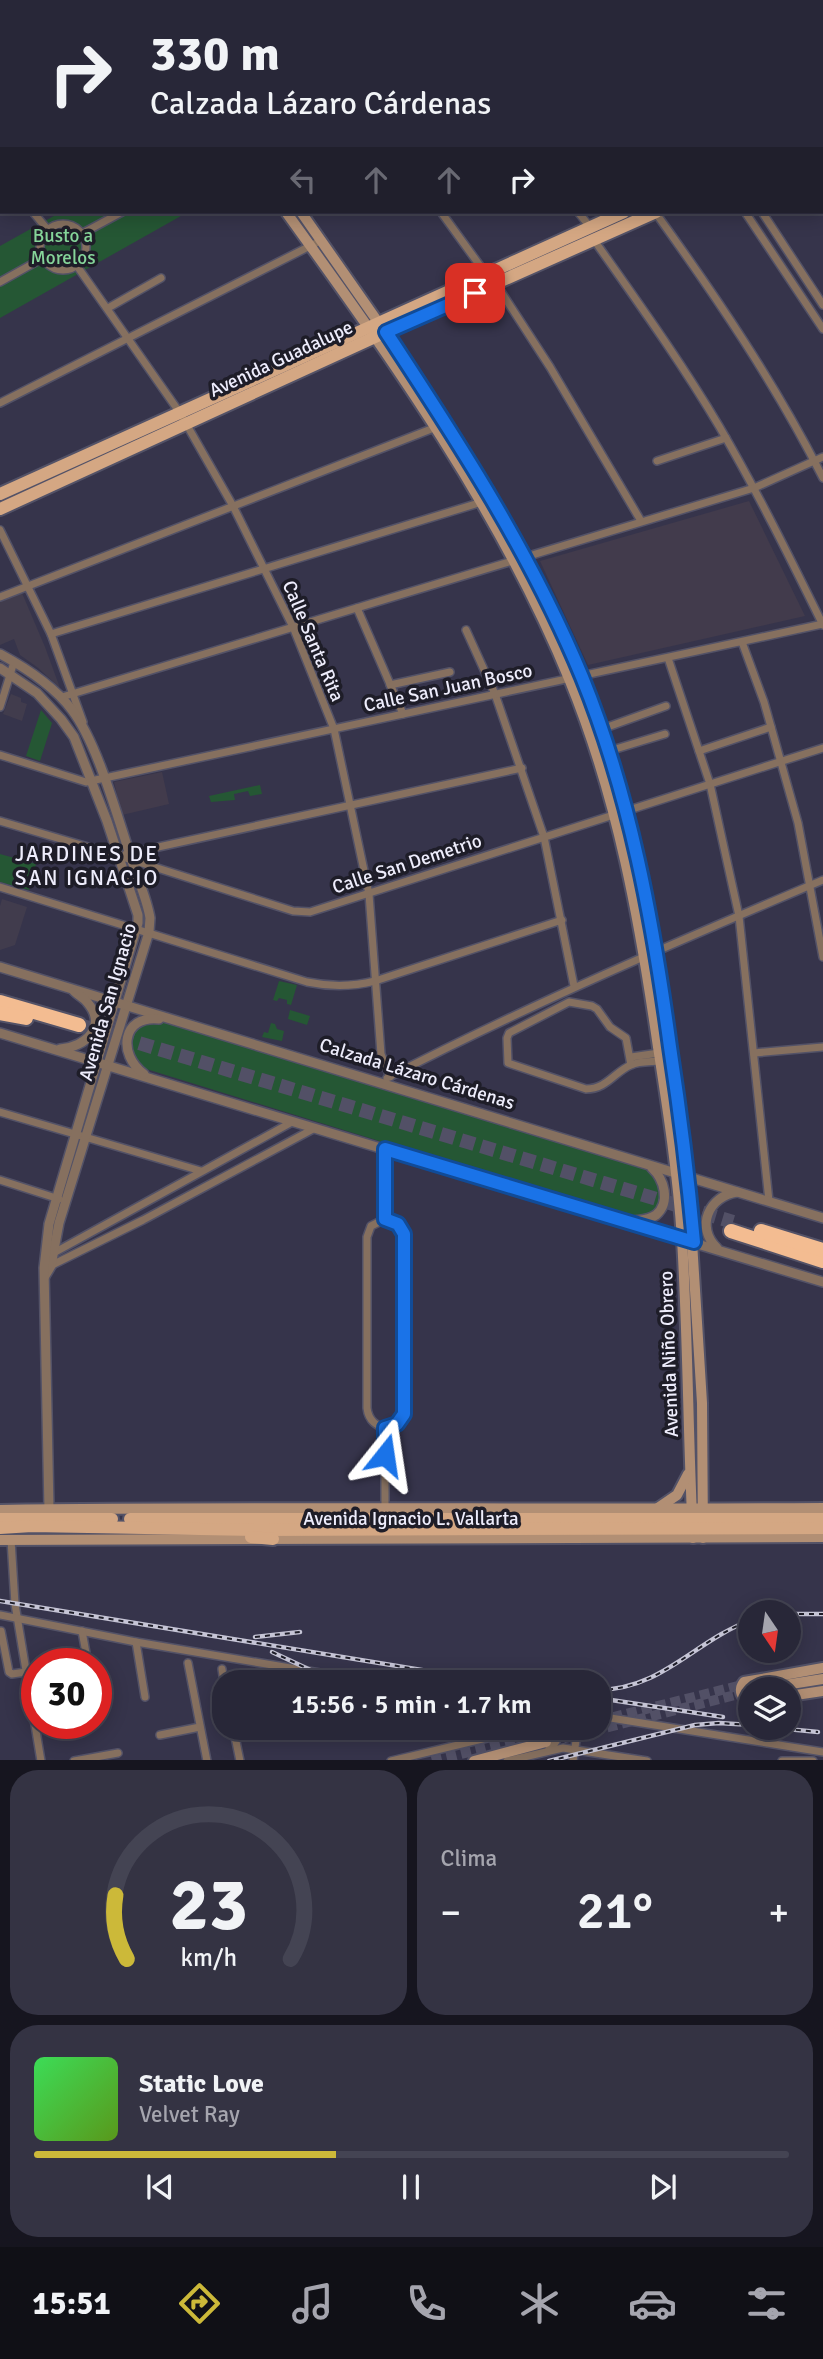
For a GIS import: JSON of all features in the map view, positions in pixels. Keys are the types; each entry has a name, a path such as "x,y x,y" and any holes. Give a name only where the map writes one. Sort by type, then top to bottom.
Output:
{"highway":[{"path":"0,1002 79,1028 0,1013"},
{"path":"823,1250 732,1227 823,1261"}],"main road":[{"name":"Avenida Niño Obrero","path":"287,214 447,424 492,499 526,556 582,676 609,751 645,957 676,1173 682,1238 690,1468 698,1524"},
{"name":"Avenida Niño Obrero","path":"302,214 322,240 378,330 513,560 569,679 621,812 657,951 688,1177 702,1403 698,1524"},
{"name":"Avenida Guadalupe","path":"378,330 496,284 592,234 621,214"},
{"name":"Avenida Guadalupe","path":"0,509 183,419 378,330 486,274 650,214"},
{"name":"Avenida Guadalupe","path":"0,494 183,419"},
{"path":"656,1509 677,1495 684,1486 690,1468"},
{"name":"Avenida Ignacio L. Vallarta","path":"0,1528 356,1529 698,1524 823,1508"},
{"path":"50,1513 92,1509"},
{"name":"Avenida Ignacio L. Vallarta","path":"92,1509 823,1528"},
{"name":"Avenida Ignacio L. Vallarta","path":"0,1510 50,1513 385,1515 656,1509 698,1524 823,1537"},
{"name":"Avenida Ignacio L. Vallarta","path":"0,1519 50,1513"},
{"name":"Avenida Ignacio L. Vallarta","path":"6,1540 326,1538 823,1519"},
{"path":"32,1526 46,1533 124,1535"},
{"path":"326,1538 356,1529"},
{"path":"177,1534 273,1539"},
{"path":"793,1677 823,1670"},
{"path":"777,1677 823,1670"},
{"path":"801,1681 823,1679"},
{"path":"801,1694 823,1691"},
{"path":"474,1760 546,1747"}],"street":[{"path":"35,214 47,229"},
{"path":"83,233 118,214"},
{"path":"442,214 486,274"},
{"path":"579,214 678,361 726,439 754,488 823,625"},
{"path":"657,214 742,335 780,396 823,478"},
{"path":"746,214 823,330"},
{"path":"763,214 823,305"},
{"path":"63,223 74,226 83,233 87,251 77,266 58,270 49,266 43,258 40,243 47,229 63,223"},
{"path":"0,403 322,240"},
{"path":"0,282 43,258"},
{"name":"Calle Santa Rita","path":"77,266 129,337 183,419 233,506 293,627 334,729 369,894 381,1054 390,1077"},
{"path":"108,308 161,278"},
{"path":"496,284 551,367 641,521"},
{"path":"0,597 447,424"},
{"path":"657,461 726,439"},
{"path":"62,697 754,488 823,457"},
{"path":"51,634 492,499"},
{"path":"0,530 51,634 92,746"},
{"path":"357,608 403,715"},
{"name":"Calle San Juan Bosco","path":"0,755 86,782 823,625"},
{"path":"466,630 495,694 544,837 574,986"},
{"path":"742,642 782,762 797,823 823,957"},
{"name":"Avenida San Ignacio","path":"0,654 62,697 75,713 92,746 149,909 149,932 49,1255"},
{"path":"668,658 710,784 739,916 769,1201"},
{"path":"0,708 14,662"},
{"name":"Avenida San Ignacio","path":"0,668 37,693 74,737 92,780 138,915 137,928 56,1198 47,1270 50,1513"},
{"path":"390,685 450,673"},
{"path":"602,729 666,706"},
{"path":"699,751 771,727"},
{"path":"609,751 666,734"},
{"name":"Calle San Demetrio","path":"0,821 119,856 131,857 293,912 310,912 823,748"},
{"path":"131,857 522,768"},
{"path":"378,1083 480,1030 574,986 823,880"},
{"path":"0,887 307,982 342,987 375,981 562,920"},
{"name":"Calzada Lázaro Cárdenas","path":"0,967 823,1218"},
{"path":"55,1049 81,1045 92,1032 93,1012 87,1002 69,988"},
{"path":"631,1061 626,1038 610,1027 597,1009 578,1002 565,1004 513,1029 507,1038 508,1063 586,1089 604,1086 631,1061 660,1057"},
{"path":"150,1078 129,1060 126,1049 131,1030 136,1023 155,1018 201,1028"},
{"path":"0,1032 823,1282"},
{"path":"754,1053 823,1047"},
{"path":"0,1112 201,1171"},
{"path":"49,1255 292,1122"},
{"path":"47,1270 315,1128"},
{"path":"385,1149 385,1219"},
{"path":"236,1154 242,1167"},
{"path":"628,1222 646,1220 660,1210 664,1187 659,1174 649,1165"},
{"path":"0,1180 66,1201"},
{"path":"718,1249 707,1235 705,1224 708,1213 717,1198 738,1192"},
{"path":"147,1203 157,1212"},
{"path":"385,1219 398,1224 404,1234 404,1408 402,1419 385,1428 370,1420 367,1408 367,1237 371,1226 385,1219"},
{"path":"385,1428 385,1515"},
{"path":"6,1540 22,1648"},
{"path":"0,1615 136,1642 302,1670"},
{"path":"1,1631 9,1672 21,1673"},
{"path":"82,1631 85,1648"},
{"path":"136,1642 145,1697"},
{"path":"188,1663 207,1760"},
{"path":"611,1718 819,1751 813,1760 782,1760"},
{"path":"160,1735 201,1727"},
{"path":"38,1739 41,1760"},
{"path":"236,1740 240,1760"},
{"path":"391,1760 477,1740"},
{"path":"506,1760 546,1747 557,1740"},
{"path":"573,1760 576,1740"},
{"path":"546,1747 647,1760"},
{"path":"74,1760 118,1752"}],"shaded area":[{"path":"749,501 805,616 588,665 540,561"},
{"path":"22,593 60,688 20,655 14,639 0,645 0,602"},
{"path":"11,694 27,704 22,721 3,714"},
{"path":"162,772 169,804 122,815 114,782"},
{"path":"2,899 27,907 15,945 0,950 0,906"}],"green space":[{"name":"Busto a Morelos","path":"57,214 184,214 0,318 0,246"},
{"path":"41,710 52,723 40,761 26,756"},
{"path":"260,785 262,794 250,796 248,791 234,794 235,800 211,802 209,796"},
{"path":"0,854 36,864 29,890 0,882"},
{"path":"279,981 297,985 291,1005 287,1004 287,1000 273,1000"},
{"path":"290,1010 310,1016 307,1025 288,1019"},
{"path":"160,1021 651,1170 663,1188 660,1202 653,1213 635,1220 143,1068 130,1057 131,1036 142,1022"},
{"path":"271,1023 284,1031 282,1041 262,1037 264,1032 268,1033"}],"tunnel":[{"path":"79,1025 733,1222"},
{"path":"611,1718 738,1686"},
{"path":"549,1742 738,1694"},
{"path":"436,1760 519,1740"}],"railway":[{"path":"0,1601 422,1670"},
{"path":"802,1614 823,1614"},
{"path":"611,1689 641,1682 660,1673 738,1626"},
{"path":"255,1637 300,1632"},
{"path":"272,1652 310,1670"},
{"path":"611,1700 723,1717"},
{"path":"553,1760 695,1725 738,1724"},
{"path":"801,1730 818,1732"}],"district":[{"name":"JARDINES DE SAN IGNACIO","path":"87,866"}],"route":[{"path":"385,1455 385,1428 397,1424 404,1414 404,1234 402,1228 393,1220 385,1219 385,1149 694,1242 688,1177 657,951 627,811 602,729 582,676 526,556 447,424 386,332 475,293"}]}
